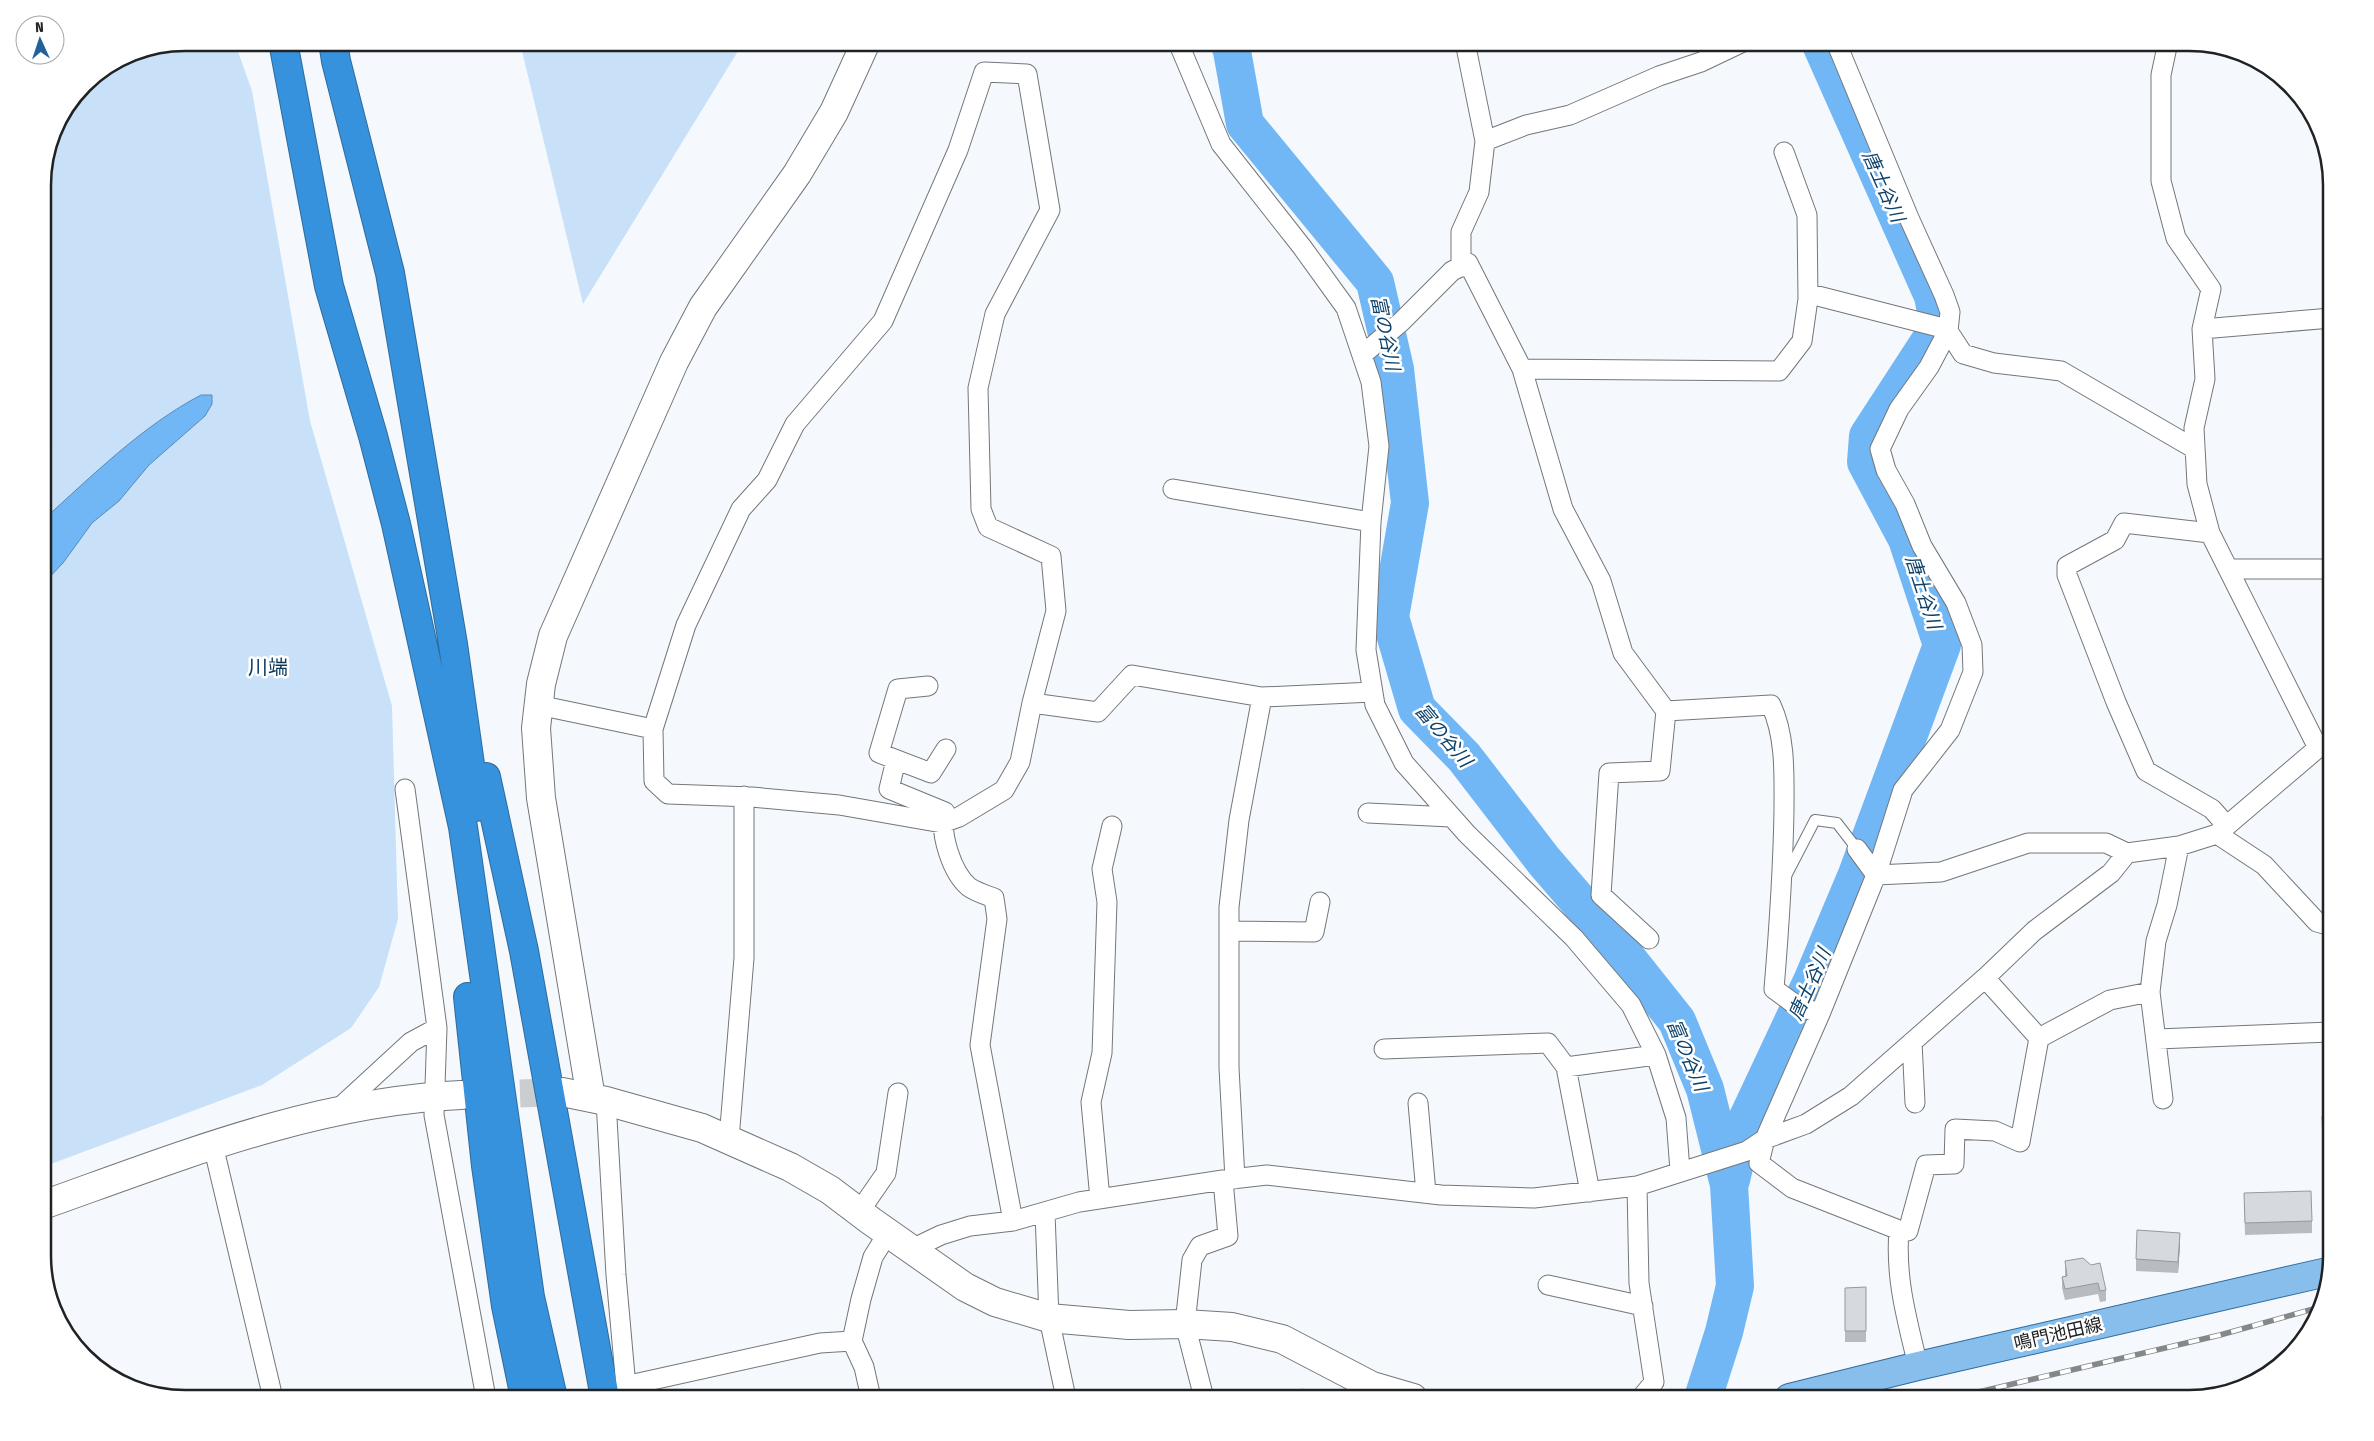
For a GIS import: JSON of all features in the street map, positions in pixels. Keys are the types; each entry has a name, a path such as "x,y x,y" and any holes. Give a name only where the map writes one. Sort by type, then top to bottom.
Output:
{"highway":[{"path":"277,52 290,84"},
{"path":"285,52 329,286 373,436 396,524 427,672 452,770 463,827 539,1295 552,1390"},
{"path":"334,52 390,273 453,644 525,1158 539,1295 569,1390"},
{"path":"453,644 497,822 618,1390"},
{"path":"427,672 476,1065 486,1166 506,1306 523,1390"}],"main road":[{"name":"鳴門池田線","path":"1821,1390 2322,1273"}],"street":[{"path":"1461,267 1461,232 1479,192 1485,141 1467,51"},
{"path":"1485,141 1526,125 1570,116 1721,51"},
{"path":"1840,51 1950,312 1937,327 1929,367 1899,409 1880,449 1886,470 1905,504 1922,546 1956,602 1972,645 1973,672 1950,730 1903,790 1817,1013 1765,1139 1760,1163 1792,1188 1899,1230 1908,1231 1926,1165 1954,1164 1956,1129 1995,1131 2020,1142 2039,1038"},
{"path":"2166,51 2162,75 2161,181 2176,238 2211,290 2202,329 2205,379 2194,428 2197,484 2210,533 2323,739"},
{"path":"619,1390 616,1274 599,1099 541,798 536,728 541,684 553,636 674,362 703,308 797,174 834,112 862,52"},
{"path":"1182,52 1221,144 1302,247 1346,308 1363,354 1371,382 1379,446 1371,522 1366,650 1375,705 1404,763 1451,817 1574,938 1631,1005 1656,1055 1676,1118 1684,1170"},
{"path":"984,72 1027,74 1050,210 995,314 978,388 981,509 988,527 1051,556 1056,611 1032,703 1020,762 1004,790 959,817 942,823 839,805 744,796 668,794 654,782 653,729 686,625 742,509 767,480 795,424 883,321 958,150 984,72"},
{"path":"1522,369 1779,371 1802,340 1808,299 1807,216 1784,152"},
{"path":"1363,354 1401,322 1452,271 1468,263 1522,369 1563,509 1601,581 1623,653 1666,711 1660,771 1609,773 1601,895 1649,939"},
{"path":"1808,299 1814,295 1937,327 1963,354 1994,363 2061,371 2195,449"},
{"path":"2202,329 2322,319"},
{"path":"1173,489 1371,522"},
{"path":"2210,533 2124,523 2115,540 2067,566 2067,575 2116,702 2146,771 2212,810 2221,829 2264,865 2316,922 2323,924"},
{"path":"2229,569 2322,569"},
{"path":"1032,703 1098,712 1132,675 1262,697 1373,692"},
{"path":"928,686 898,689 879,753 931,773 946,748"},
{"path":"1202,1390 1185,1324 1192,1260 1200,1246 1228,1236 1229,907 1240,820 1262,697"},
{"path":"1666,711 1771,705 1779,722 1784,775 1783,881 1774,989 1794,1003 1817,1013"},
{"path":"538,706 653,729"},
{"path":"1873,870 1941,872 2028,843 2106,843 2127,853 2179,846 2221,829 2323,746"},
{"path":"896,760 890,789 945,812 942,823 951,863 969,886 994,898 997,919 980,1045 1013,1221"},
{"path":"405,789 438,1028 434,1115 485,1390"},
{"path":"730,1139 744,958 744,796"},
{"path":"1368,813 1451,817"},
{"path":"1100,1199 1091,1102 1102,1052 1107,902 1102,869 1112,826"},
{"path":"2163,1099 2150,992 2156,941 2167,905 2179,846"},
{"path":"1857,849 1873,870"},
{"path":"912,1249 941,1235 970,1226 1013,1221 1079,1202 1267,1175 1426,1193 1511,1198 1590,1192 1637,1186 1747,1152 1765,1139 1806,1124 1851,1096 1985,978 2034,930 2111,873 2127,853"},
{"path":"1229,931 1314,932 1320,902"},
{"path":"1985,978 2039,1038"},
{"path":"2039,1038 2110,1000 2150,992"},
{"path":"333,1113 411,1042 438,1028"},
{"path":"2157,1039 2323,1032"},
{"path":"1912,1042 1916,1103"},
{"path":"1384,1049 1548,1043 1566,1067 1590,1192"},
{"path":"1566,1067 1656,1055"},
{"path":"562,1092 599,1099 702,1128 790,1167 830,1190 964,1287 995,1302 1049,1318 1129,1325 1185,1324 1232,1327 1282,1339 1372,1386 1386,1390"},
{"path":"860,1212 886,1173 898,1093"},
{"path":"52,1202 213,1145 275,1126 333,1113 434,1096 461,1095"},
{"path":"1418,1103 1426,1193"},
{"path":"213,1145 271,1390"},
{"path":"1637,1186 1639,1283 1654,1382 1648,1390"},
{"path":"1045,1213 1049,1318 1064,1390"},
{"path":"1899,1230 1897,1259 1900,1288 1918,1366"},
{"path":"869,1390 864,1367 852,1341 860,1299 873,1257 888,1233"},
{"path":"1548,1285 1643,1306"},
{"path":"635,1390 820,1343 852,1341"}],"lane":[{"path":"1783,881 1815,820 1837,823 1857,849"}],"shaded area":[{"path":"176,52 238,52 252,91 310,421 392,706 398,919 379,987 351,1028 262,1085 52,1164 52,575 63,563 92,523 119,501 149,465 205,416 201,395 158,421 99,469 52,512 52,168 61,134 69,118 90,90 118,69 134,61 159,54"},
{"path":"522,52 738,52 583,304"}],"water":[{"path":"201,395 212,395 212,404 205,416 149,465 119,501 92,523 63,563 52,575 52,512 118,453 179,407"}],"building":[{"path":"2311,1191 2312,1221 2245,1223 2244,1193"},
{"path":"2137,1230 2180,1233 2178,1262 2136,1259"},
{"path":"2083,1258 2091,1265 2100,1263 2106,1290 2100,1291 2098,1283 2065,1289 2062,1277 2067,1276 2065,1261"},
{"path":"1866,1287 1866,1331 1845,1331 1845,1288"}],"waterway":[{"name":"富の谷川","path":"1232,51 1245,124 1375,282 1395,369 1410,503 1390,617 1417,709 1464,757 1544,861 1619,948 1677,1021 1705,1089 1729,1185 1735,1286 1724,1332 1706,1390"},
{"name":"唐土谷川","path":"1731,1180 1743,1128 1813,979 1856,877 1942,645 1907,539 1866,462 1868,436 1935,333 1937,317 1933,296 1824,51"}],"tunnel":[{"path":"478,1095 562,1092"}],"railway":[{"path":"1987,1390 2220,1335 2312,1309"}],"district":[{"name":"川端","path":"268,667"}]}
